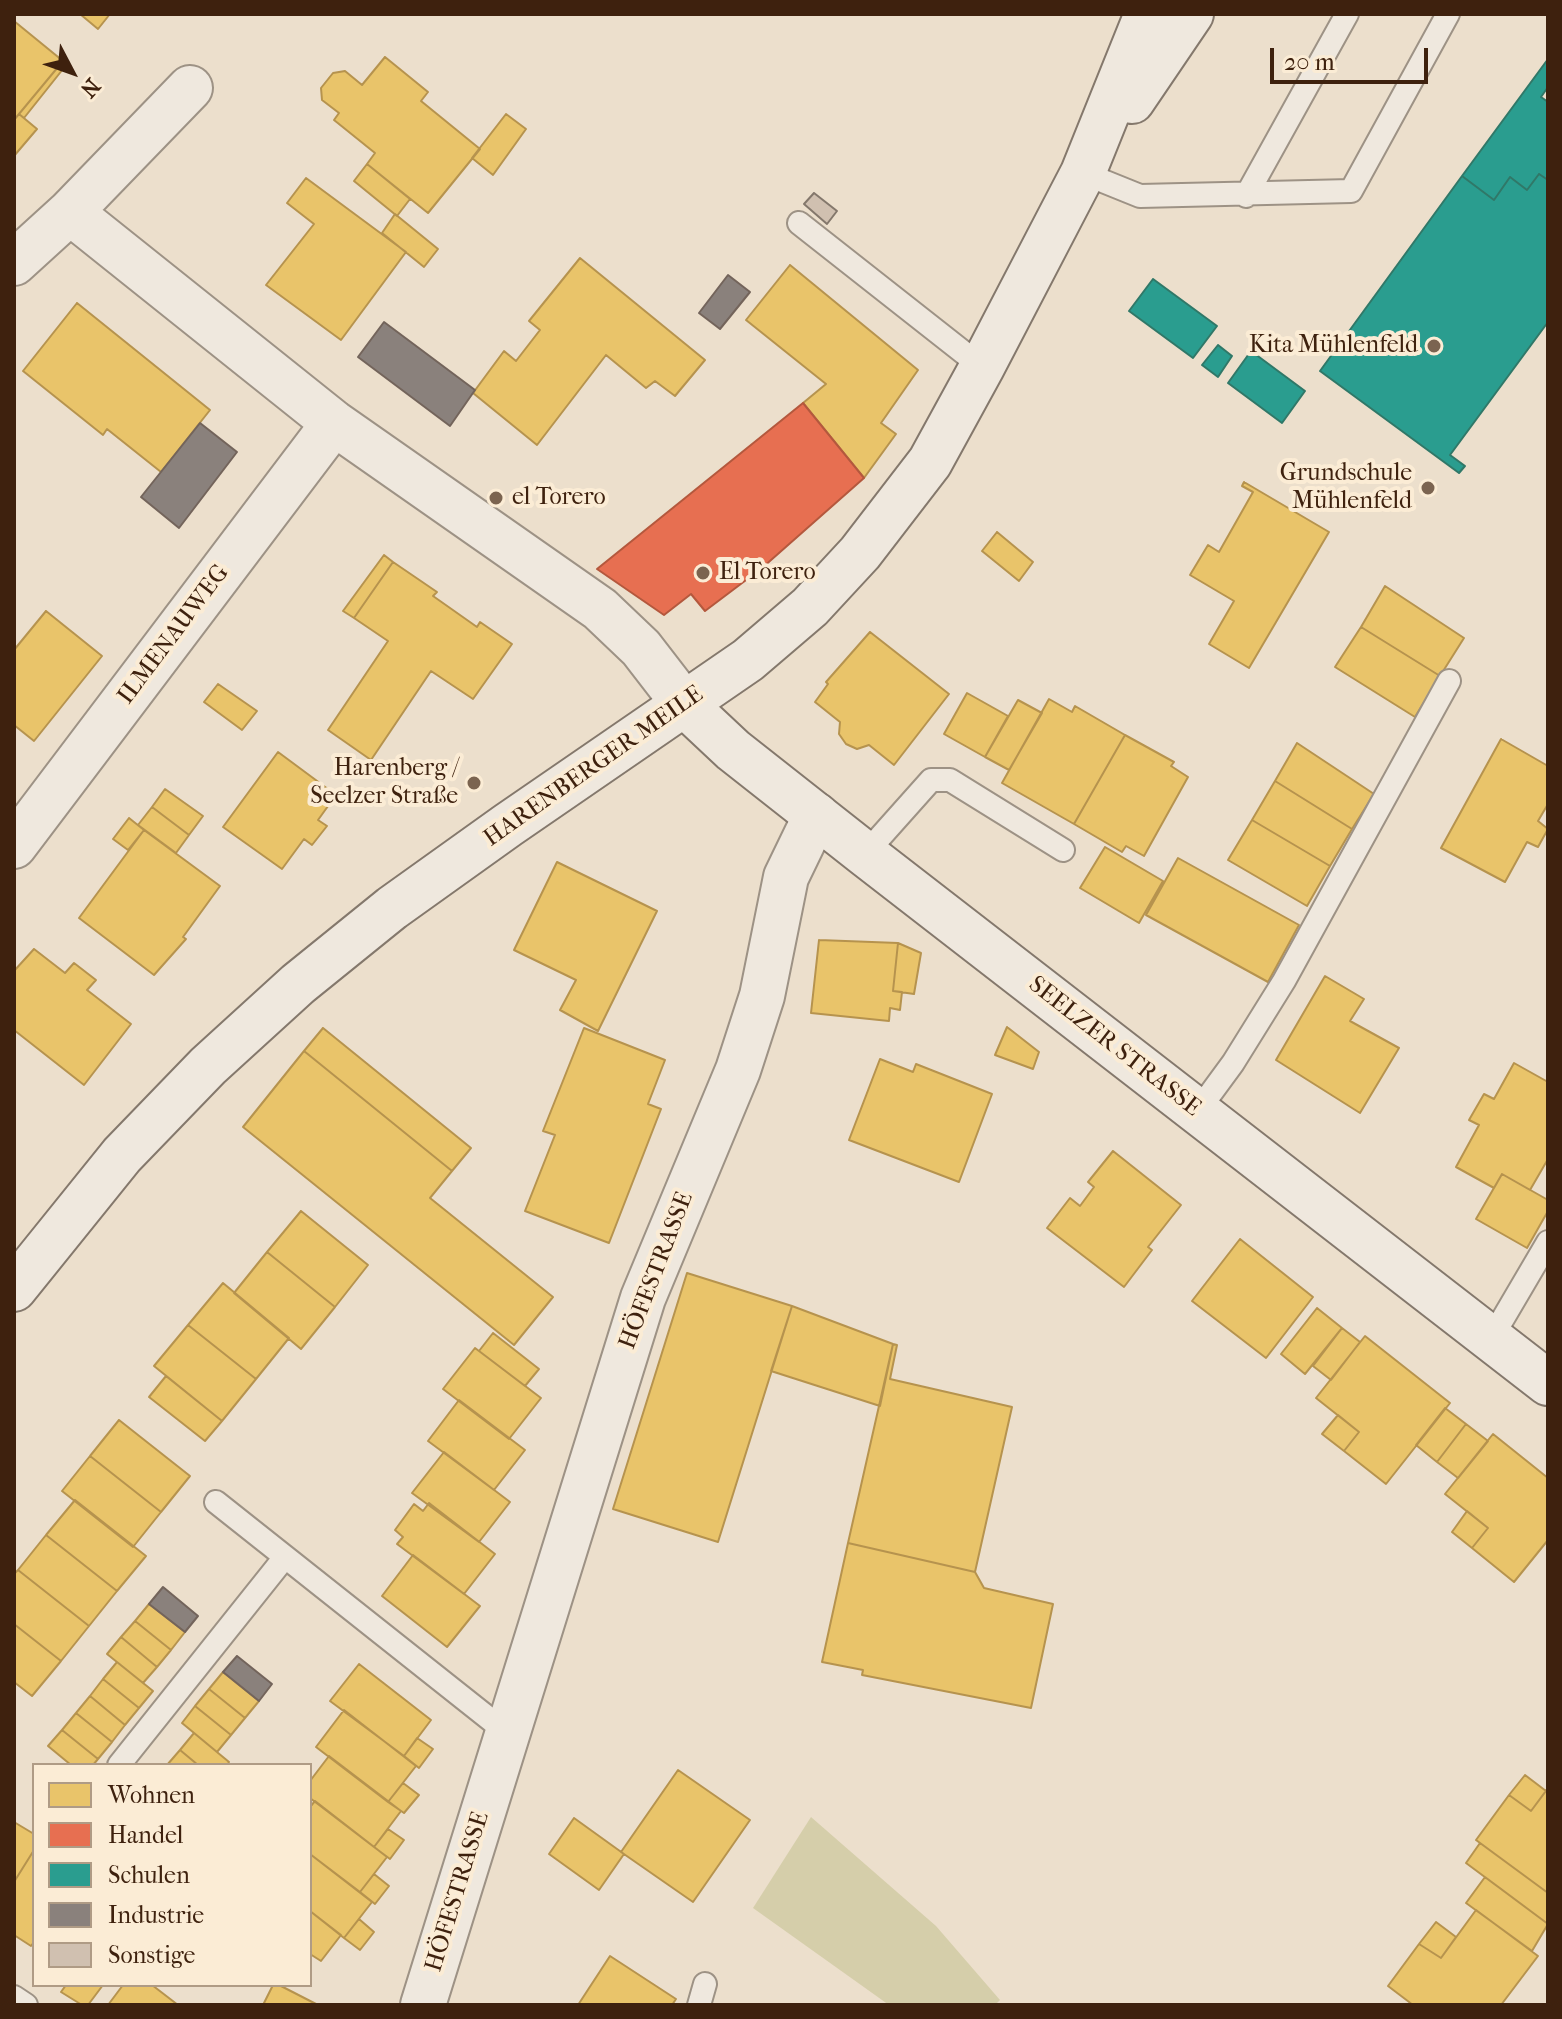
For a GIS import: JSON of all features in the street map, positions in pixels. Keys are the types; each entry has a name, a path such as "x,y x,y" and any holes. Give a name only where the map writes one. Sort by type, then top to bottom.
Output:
{"main road":[{"name":"HARENBERGER MEILE","path":"14,1289 122,1155 208,1066 298,984 392,908 685,705 783,632 860,553 930,462 982,367 1083,173 1147,14"},
{"name":"HARENBERGER MEILE","path":"1083,173 1191,14"},
{"path":"14,263 70,212 190,88"},
{"path":"70,212 334,423 600,609 641,648 685,705"},
{"name":"ILMENAUWEG","path":"14,846 334,423"},
{"name":"SEELZER STRASSE","path":"685,705 733,750 865,854 1548,1383"},
{"name":"HÖFESTRASSE","path":"423,2005 643,1298 738,1070 762,996 786,877 816,815"}],"lane":[{"path":"1246,196 1347,14"},
{"path":"1083,173 1140,196 1246,196 1351,191 1448,14"},
{"path":"799,223 982,367"},
{"path":"1197,1112 1233,1063 1284,981 1449,681"},
{"path":"865,854 931,780 950,780 1063,850"},
{"path":"1491,1339 1548,1242"},
{"path":"216,1502 506,1732"},
{"path":"121,1763 285,1557"},
{"path":"14,1997 26,2005"}],"shaded area":[{"path":"811,1817 936,1926 1000,2000 995,2005 889,2005 753,1908"}],"building: Wohnen":[{"path":"80,14 110,14 98,29"},
{"path":"14,21 63,61 14,120"},
{"path":"385,57 428,92 421,101 480,149 428,213 367,164 375,153 334,120 339,113 322,100 321,88 333,73 345,71 362,85"},
{"path":"63,61 67,64 24,118 19,114"},
{"path":"19,114 37,129 14,156 14,120"},
{"path":"506,114 526,129 493,175 472,158"},
{"path":"367,164 410,199 397,216 354,181"},
{"path":"306,178 406,252 341,340 266,285 314,224 287,203"},
{"path":"395,214 438,249 424,267 382,233"},
{"path":"580,258 705,360 675,396 655,381 646,388 606,355 537,445 473,393 504,351 516,361 540,330 529,321"},
{"path":"790,265 918,370 881,423 896,434 864,478 803,403 826,384 746,320"},
{"path":"77,303 210,410 161,472 107,429 103,435 23,371"},
{"path":"1244,482 1329,532 1249,668 1209,644 1234,601 1190,575 1208,545 1219,552 1253,492 1242,486"},
{"path":"997,532 1033,562 1019,581 982,551"},
{"path":"384,555 393,562 354,618 343,611"},
{"path":"393,562 437,592 433,596 477,627 480,622 512,644 473,699 431,671 371,760 328,730 388,641 354,618"},
{"path":"1385,586 1464,638 1440,676 1361,627"},
{"path":"46,611 102,656 34,741 14,725 14,650"},
{"path":"1361,627 1440,676 1415,717 1335,667"},
{"path":"870,632 949,694 894,765 869,745 857,749 846,744 839,734 840,722 815,702 828,684 826,682"},
{"path":"218,684 257,711 242,730 204,702"},
{"path":"967,693 1008,716 985,757 944,734"},
{"path":"1049,699 1072,712 1075,706 1125,735 1074,824 1002,783"},
{"path":"1018,700 1042,713 1009,770 985,757"},
{"path":"1125,735 1174,762 1171,766 1188,777 1144,856 1126,846 1122,852 1074,824"},
{"path":"1501,739 1548,766 1548,804 1538,821 1548,829 1538,847 1527,842 1505,882 1441,848"},
{"path":"1297,743 1374,794 1352,829 1275,781"},
{"path":"278,752 336,795 318,820 327,826 312,845 304,839 282,869 223,827"},
{"path":"1275,781 1352,829 1330,866 1252,820"},
{"path":"165,789 203,816 189,835 152,807"},
{"path":"152,807 189,835 176,853 138,825"},
{"path":"129,818 144,830 128,850 113,839"},
{"path":"1252,820 1330,866 1307,906 1228,860"},
{"path":"144,830 220,886 183,937 186,939 154,975 79,918"},
{"path":"1105,847 1163,881 1139,923 1080,888"},
{"path":"1178,858 1299,925 1268,982 1146,915"},
{"path":"557,862 657,911 598,1031 560,1010 576,980 514,950"},
{"path":"819,940 898,943 893,991 902,992 900,1010 890,1008 889,1021 811,1013"},
{"path":"898,943 921,953 914,994 893,991"},
{"path":"34,949 65,973 74,963 96,980 87,990 131,1024 84,1085 14,1030 14,971"},
{"path":"1325,976 1364,999 1350,1021 1399,1048 1360,1113 1276,1060"},
{"path":"1007,1027 1039,1052 1033,1069 995,1055"},
{"path":"323,1028 471,1148 452,1171 304,1051"},
{"path":"584,1028 665,1060 648,1104 661,1109 609,1243 525,1211 555,1135 543,1131"},
{"path":"304,1051 452,1171 430,1198 553,1297 514,1345 243,1127"},
{"path":"880,1059 913,1072 916,1064 992,1094 959,1182 849,1140"},
{"path":"1514,1063 1548,1082 1548,1159 1530,1190 1502,1174 1494,1188 1456,1167 1479,1125 1469,1120 1484,1094 1494,1099"},
{"path":"1113,1151 1181,1205 1148,1247 1152,1250 1124,1287 1047,1228 1070,1198 1080,1206 1094,1187 1088,1182"},
{"path":"1502,1174 1548,1200 1548,1211 1527,1248 1476,1219"},
{"path":"301,1211 368,1265 335,1307 267,1252"},
{"path":"1240,1239 1313,1297 1266,1358 1192,1301"},
{"path":"267,1252 335,1307 301,1349 234,1293"},
{"path":"687,1273 792,1306 718,1542 613,1509"},
{"path":"223,1283 289,1338 256,1379 188,1325"},
{"path":"792,1306 893,1344 880,1406 771,1371"},
{"path":"1317,1308 1342,1328 1305,1374 1281,1354"},
{"path":"188,1325 256,1379 222,1421 154,1366"},
{"path":"1342,1328 1360,1342 1331,1380 1313,1366"},
{"path":"493,1333 539,1369 525,1386 479,1351"},
{"path":"1365,1336 1450,1403 1386,1484 1344,1451 1359,1432 1316,1398"},
{"path":"893,1344 897,1345 890,1379 1012,1407 975,1572 848,1543"},
{"path":"475,1348 541,1398 509,1439 443,1389"},
{"path":"166,1376 222,1421 205,1441 149,1397"},
{"path":"459,1400 525,1450 494,1490 428,1441"},
{"path":"1445,1408 1466,1424 1437,1462 1416,1445"},
{"path":"1338,1415 1359,1432 1344,1451 1322,1434"},
{"path":"119,1420 190,1476 161,1512 90,1456"},
{"path":"1466,1424 1488,1441 1458,1478 1437,1462"},
{"path":"1493,1434 1548,1478 1548,1540 1514,1582 1472,1548 1488,1528 1445,1494"},
{"path":"444,1452 510,1502 479,1542 412,1493"},
{"path":"90,1456 161,1512 133,1547 62,1491"},
{"path":"75,1500 146,1556 117,1591 46,1535"},
{"path":"429,1503 495,1554 464,1594 397,1544 403,1537 395,1530 414,1504 423,1511"},
{"path":"1467,1511 1488,1528 1472,1548 1452,1532"},
{"path":"46,1535 117,1591 89,1626 18,1570"},
{"path":"848,1543 975,1572 984,1588 1053,1604 1031,1708 862,1675 863,1670 822,1662"},
{"path":"413,1555 480,1606 447,1647 382,1596"},
{"path":"18,1570 89,1626 61,1661 14,1624 14,1574"},
{"path":"149,1604 185,1632 171,1650 135,1621"},
{"path":"135,1621 171,1650 157,1667 121,1637"},
{"path":"14,1624 61,1661 32,1696 14,1682"},
{"path":"121,1637 157,1667 143,1683 107,1654"},
{"path":"117,1662 153,1691 139,1708 103,1679"},
{"path":"359,1664 431,1720 404,1756 330,1701"},
{"path":"223,1672 259,1701 245,1718 209,1689"},
{"path":"103,1679 139,1708 125,1725 90,1696"},
{"path":"209,1689 245,1718 231,1735 195,1706"},
{"path":"90,1696 125,1725 112,1742 76,1713"},
{"path":"195,1706 231,1735 217,1752 182,1723"},
{"path":"344,1710 416,1766 388,1802 316,1747"},
{"path":"76,1713 112,1742 98,1759 62,1730"},
{"path":"62,1730 98,1759 95,1763 69,1763 48,1746"},
{"path":"194,1733 229,1762 196,1763 180,1750"},
{"path":"417,1738 433,1749 419,1768 404,1756"},
{"path":"180,1750 196,1763 169,1763"},
{"path":"329,1756 401,1811 374,1847 312,1800 312,1778"},
{"path":"678,1770 750,1820 693,1902 621,1852"},
{"path":"1525,1775 1546,1791 1531,1811 1509,1795"},
{"path":"403,1783 419,1795 404,1813 388,1802"},
{"path":"1548,1788 1548,1893 1476,1840 1509,1795 1531,1811"},
{"path":"315,1801 387,1857 360,1892 312,1856 312,1805"},
{"path":"574,1818 624,1854 599,1890 549,1854"},
{"path":"14,1822 32,1833 32,1853 14,1882"},
{"path":"388,1829 404,1840 390,1859 374,1847"},
{"path":"1480,1843 1548,1893 1548,1924 1466,1863"},
{"path":"32,1853 31,1946 14,1935 14,1882"},
{"path":"312,1856 372,1902 344,1938 312,1913"},
{"path":"374,1874 389,1886 375,1904 360,1892"},
{"path":"1485,1877 1548,1924 1532,1951 1466,1903"},
{"path":"1476,1910 1538,1956 1501,2005 1413,2005 1388,1986 1419,1944 1441,1958"},
{"path":"312,1913 341,1935 321,1961 312,1955"},
{"path":"359,1919 374,1932 360,1950 344,1938"},
{"path":"1436,1922 1456,1937 1441,1958 1419,1944"},
{"path":"610,1956 676,1999 672,2005 578,2005"},
{"path":"65,1987 102,1987 88,2005 82,2005 61,1992"},
{"path":"122,1987 155,1987 178,2005 108,2005"},
{"path":"272,1987 283,1987 318,2005 263,2005"}],"building: Handel":[{"path":"803,403 864,478 762,568 705,611 691,594 664,615 597,569"}],"building: Schulen":[{"path":"1548,59 1548,87 1541,97 1548,102 1548,180 1539,174 1527,190 1510,177 1494,200 1462,176"},
{"name":"Kita Mühlenfeld","path":"1539,174 1548,180 1548,322 1450,455 1465,466 1459,473 1320,371 1462,176 1494,200 1510,177 1527,190"},
{"path":"1153,279 1217,326 1193,358 1129,311"},
{"path":"1218,345 1232,356 1218,377 1202,365"},
{"path":"1251,351 1305,391 1282,423 1228,383"}],"building: Industrie":[{"path":"728,275 750,292 720,329 699,313"},
{"path":"384,322 475,390 450,426 358,357"},
{"path":"200,423 237,452 179,528 141,497"},
{"path":"163,1587 198,1616 185,1632 149,1604"},
{"path":"237,1656 272,1684 259,1701 223,1672"}],"building: Sonstige":[{"path":"814,193 837,211 827,224 804,204"}],"place":[{"name":"Kita Mühlenfeld","path":"1434,346"},
{"name":"Grundschule Mühlenfeld","path":"1428,488"},
{"name":"el Torero","path":"496,498"},
{"name":"El Torero","path":"703,573"},
{"name":"Harenberg / Seelzer Straße","path":"474,783"}]}
